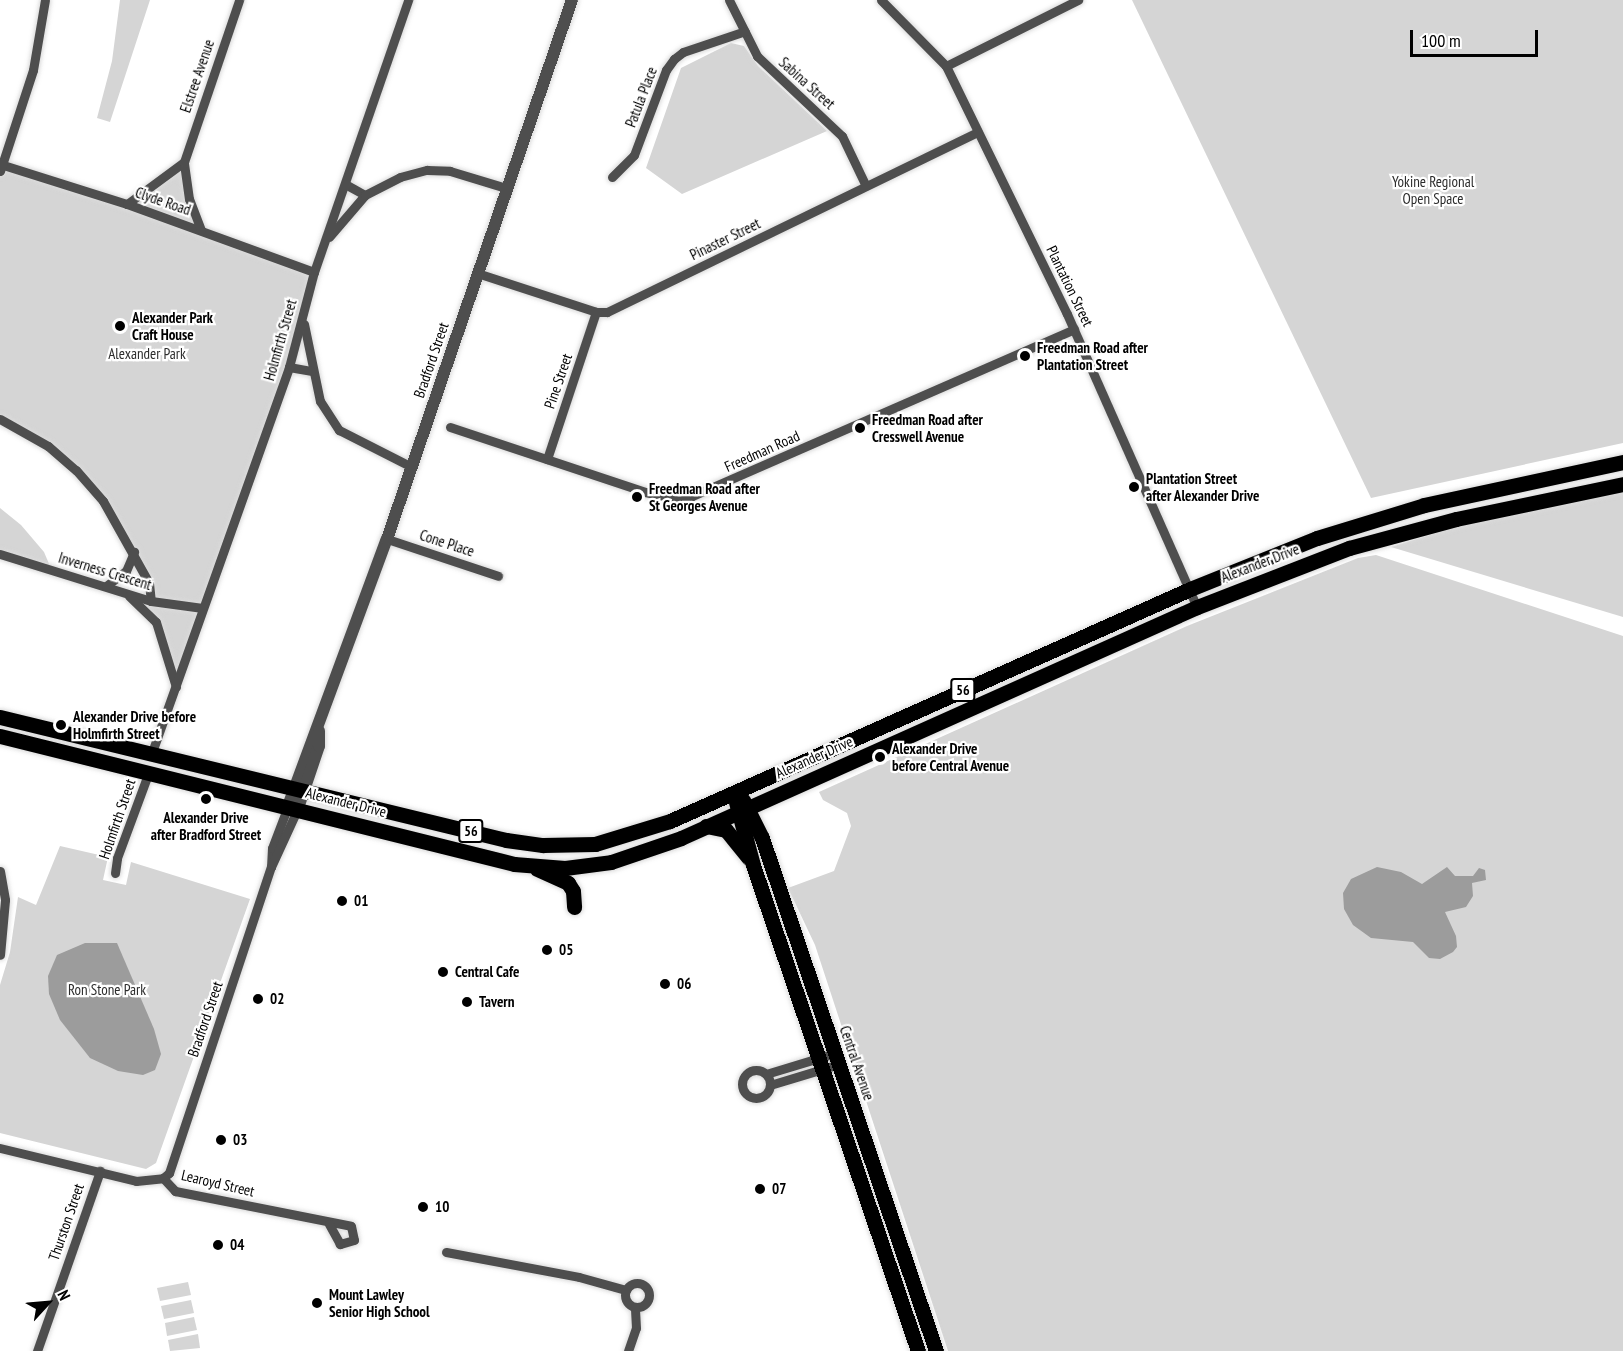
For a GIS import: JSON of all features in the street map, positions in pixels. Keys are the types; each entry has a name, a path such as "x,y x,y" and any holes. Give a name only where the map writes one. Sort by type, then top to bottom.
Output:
{"main road":[{"name":"Alexander Drive","path":"0,717 506,840 582,846 641,832 1190,589 1317,538 1378,519 1623,462"},
{"name":"Alexander Drive","path":"0,736 535,867 611,862 706,826 1197,606 1349,548 1456,519 1623,484"},
{"name":"Central Avenue","path":"735,790 743,809 762,838 936,1351"},
{"path":"762,838 764,818 784,790"},
{"name":"Central Avenue","path":"743,809 753,865 918,1351"},
{"path":"706,826 719,826 729,832 753,865"},
{"path":"535,867 568,883 573,891 574,907"}],"street":[{"path":"1,167 33,70 45,0"},
{"name":"Elstree Avenue","path":"201,230 189,199 184,162 239,0"},
{"name":"Holmfirth Street","path":"151,755 289,367 314,272 408,0"},
{"name":"Bradford Street","path":"164,1178 169,1173 272,867 272,848 300,789 572,0"},
{"name":"Sabina Street","path":"729,0 764,64 842,136 866,186"},
{"name":"Plantation Street","path":"881,0 946,66 1074,329 1197,606"},
{"path":"946,66 1078,0"},
{"name":"Patula Place","path":"612,177 634,155 666,70 674,59 683,52 745,31"},
{"name":"Pinaster Street","path":"596,312 618,308 978,132"},
{"path":"127,204 184,162"},
{"name":"Clyde Road","path":"1,167 127,204 314,272"},
{"path":"326,241 365,195 400,177 427,170 475,177 506,188"},
{"path":"345,184 365,195"},
{"path":"477,273 596,312"},
{"name":"Pine Street","path":"547,459 596,312"},
{"path":"303,318 311,371 320,401 339,430 388,452 410,466"},
{"name":"Freedman Road","path":"450,427 660,496 692,496 1074,329"},
{"path":"289,367 311,371"},
{"path":"0,418 48,446 76,470 103,501 134,552 149,583 151,601"},
{"name":"Cone Place","path":"387,539 498,576"},
{"path":"105,586 126,571 134,552"},
{"name":"Inverness Crescent","path":"0,554 128,595 151,601 203,608"},
{"path":"128,595 156,622 176,687"},
{"name":"Holmfirth Street","path":"115,873 117,858 148,774"},
{"path":"0,871 5,900 0,955"},
{"path":"821,1064 766,1074 749,1073 744,1088 757,1098 765,1095 770,1085 837,1059"},
{"path":"766,1074 770,1085"},
{"name":"Learoyd Street","path":"0,1148 145,1182 164,1178 175,1191 329,1224"},
{"name":"Thurston Street","path":"37,1351 100,1171"},
{"path":"446,1252 579,1277 626,1290 637,1283 648,1291 645,1304 634,1307"},
{"path":"626,1290 626,1300 634,1307 636,1328 628,1351"}],"green space":[{"path":"120,0 150,0 110,122 97,118 112,61"},
{"name":"Yokine Regional Open Space","path":"1132,0 1623,0 1623,443 1371,498"},
{"path":"731,43 744,46 758,66 827,131 682,194 646,168 681,68"},
{"name":"Alexander Park","path":"184,162 201,230 314,272 303,318 176,687 156,622 128,595 151,601 149,583 125,534 76,470 0,418 0,171 3,165 127,204"},
{"path":"1623,492 1623,617 1391,547 1456,527"},
{"path":"0,508 21,525 44,552 52,571 0,554"},
{"path":"1376,555 1623,636 1623,1351 948,1351 815,945 788,888 834,871 851,826 847,813 823,800 819,792 1187,626 1358,558"},
{"name":"Ron Stone Park","path":"60,846 108,857 103,880 126,885 131,862 250,899 156,1163 146,1169 0,1133 0,985 10,952 18,897 36,905"},
{"path":"188,1282 191,1295 160,1301 157,1288"},
{"path":"191,1300 194,1313 164,1319 161,1306"},
{"path":"194,1317 197,1330 167,1336 165,1323"},
{"path":"198,1334 200,1348 170,1351 168,1340"}],"shaded area":[{"path":"1377,867 1401,872 1422,884 1447,867 1455,876 1473,876 1479,868 1485,870 1486,880 1472,883 1473,896 1466,907 1445,912 1456,936 1457,947 1453,952 1440,959 1429,958 1413,942 1371,938 1353,925 1344,909 1343,893 1351,879"},
{"path":"85,943 117,943 154,1029 161,1054 155,1070 143,1075 118,1071 90,1058 60,1020 49,994 48,976 57,955"}],"place":[{"name":"Alexander Park Craft House","path":"120,326"},
{"name":"Freedman Road after Plantation Street","path":"1025,356"},
{"name":"Freedman Road after Cresswell Avenue","path":"860,428"},
{"name":"Plantation Street after Alexander Drive","path":"1134,487"},
{"name":"Freedman Road after St Georges Avenue","path":"637,497"},
{"name":"Alexander Drive before Holmfirth Street","path":"61,725"},
{"name":"Alexander Drive before Central Avenue","path":"880,757"},
{"name":"Alexander Drive after Bradford Street","path":"206,799"},
{"name":"01","path":"342,901"},
{"name":"05","path":"547,950"},
{"name":"Central Cafe","path":"443,972"},
{"name":"06","path":"665,984"},
{"name":"02","path":"258,999"},
{"name":"Tavern","path":"467,1002"},
{"name":"03","path":"221,1140"},
{"name":"07","path":"760,1189"},
{"name":"10","path":"423,1207"},
{"name":"04","path":"218,1245"},
{"name":"Mount Lawley Senior High School","path":"317,1303"}]}
